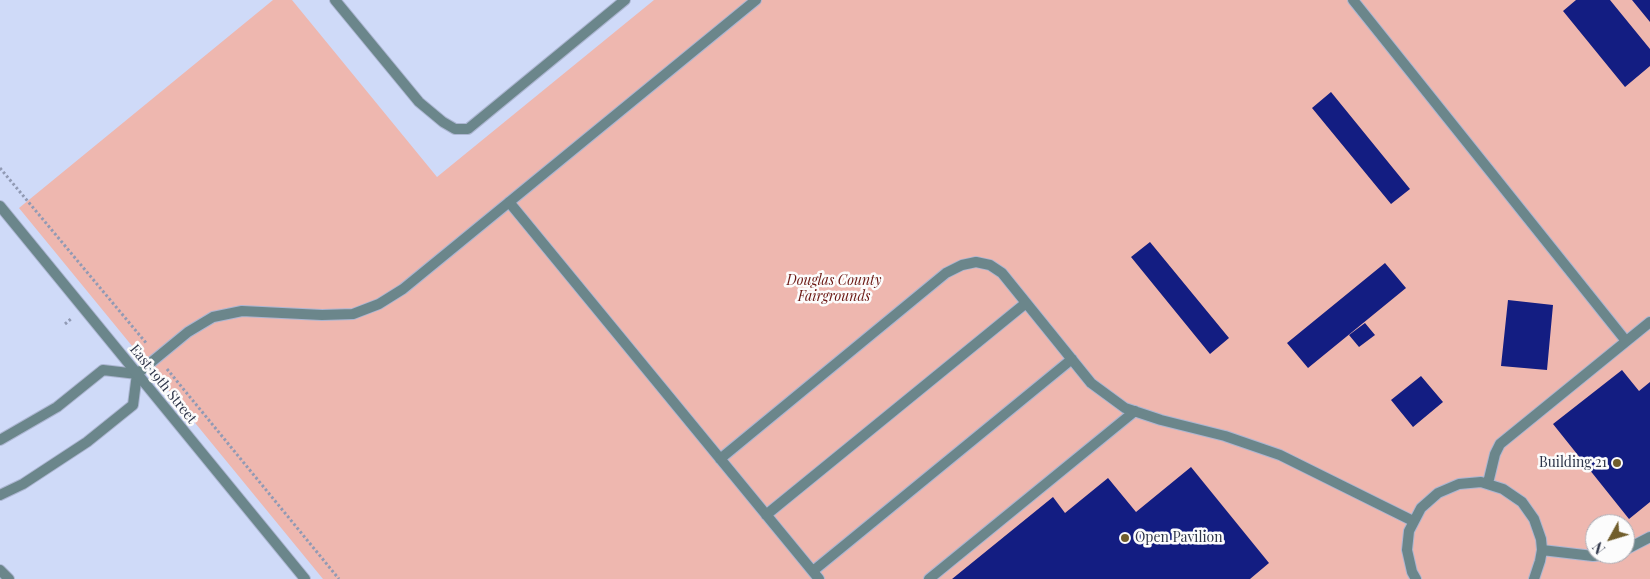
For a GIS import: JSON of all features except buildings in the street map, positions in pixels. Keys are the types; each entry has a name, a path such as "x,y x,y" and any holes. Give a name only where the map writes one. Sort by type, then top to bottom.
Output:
{"street":[{"path":"335,0 419,102 443,122 455,129 468,129 625,0"},
{"path":"0,495 23,484 88,442 132,405 137,374 188,332 213,316 242,311 322,315 353,314 379,304 403,288 756,0"},
{"path":"1354,0 1626,341"},
{"path":"509,202 816,575 1072,359"},
{"name":"East 19th Street","path":"0,206 305,579"},
{"path":"720,459 946,273 962,265 976,262 990,265 1002,273 1091,383 1125,408 1161,420 1225,436 1280,455 1413,521"},
{"path":"766,515 1026,303"},
{"path":"1488,483 1495,454 1500,444 1650,322"},
{"path":"0,440 57,407 103,370 137,374"},
{"path":"929,579 1135,411"},
{"path":"1416,579 1412,572 1407,550 1409,531 1421,508 1438,493 1459,484 1488,483 1503,488 1522,502 1534,519 1542,550 1534,579"},
{"path":"1635,545 1650,537"},
{"path":"1542,550 1585,555"},
{"path":"0,570 9,579"}],"path":[{"path":"0,168 340,579"}],"green space":[{"name":"Douglas County Fairgrounds","path":"273,0 292,0 437,177 654,0 1650,0 1650,579 323,579 19,208"}],"place":[{"name":"Building 21","path":"1617,463"},
{"name":"Open Pavilion","path":"1125,538"}]}
